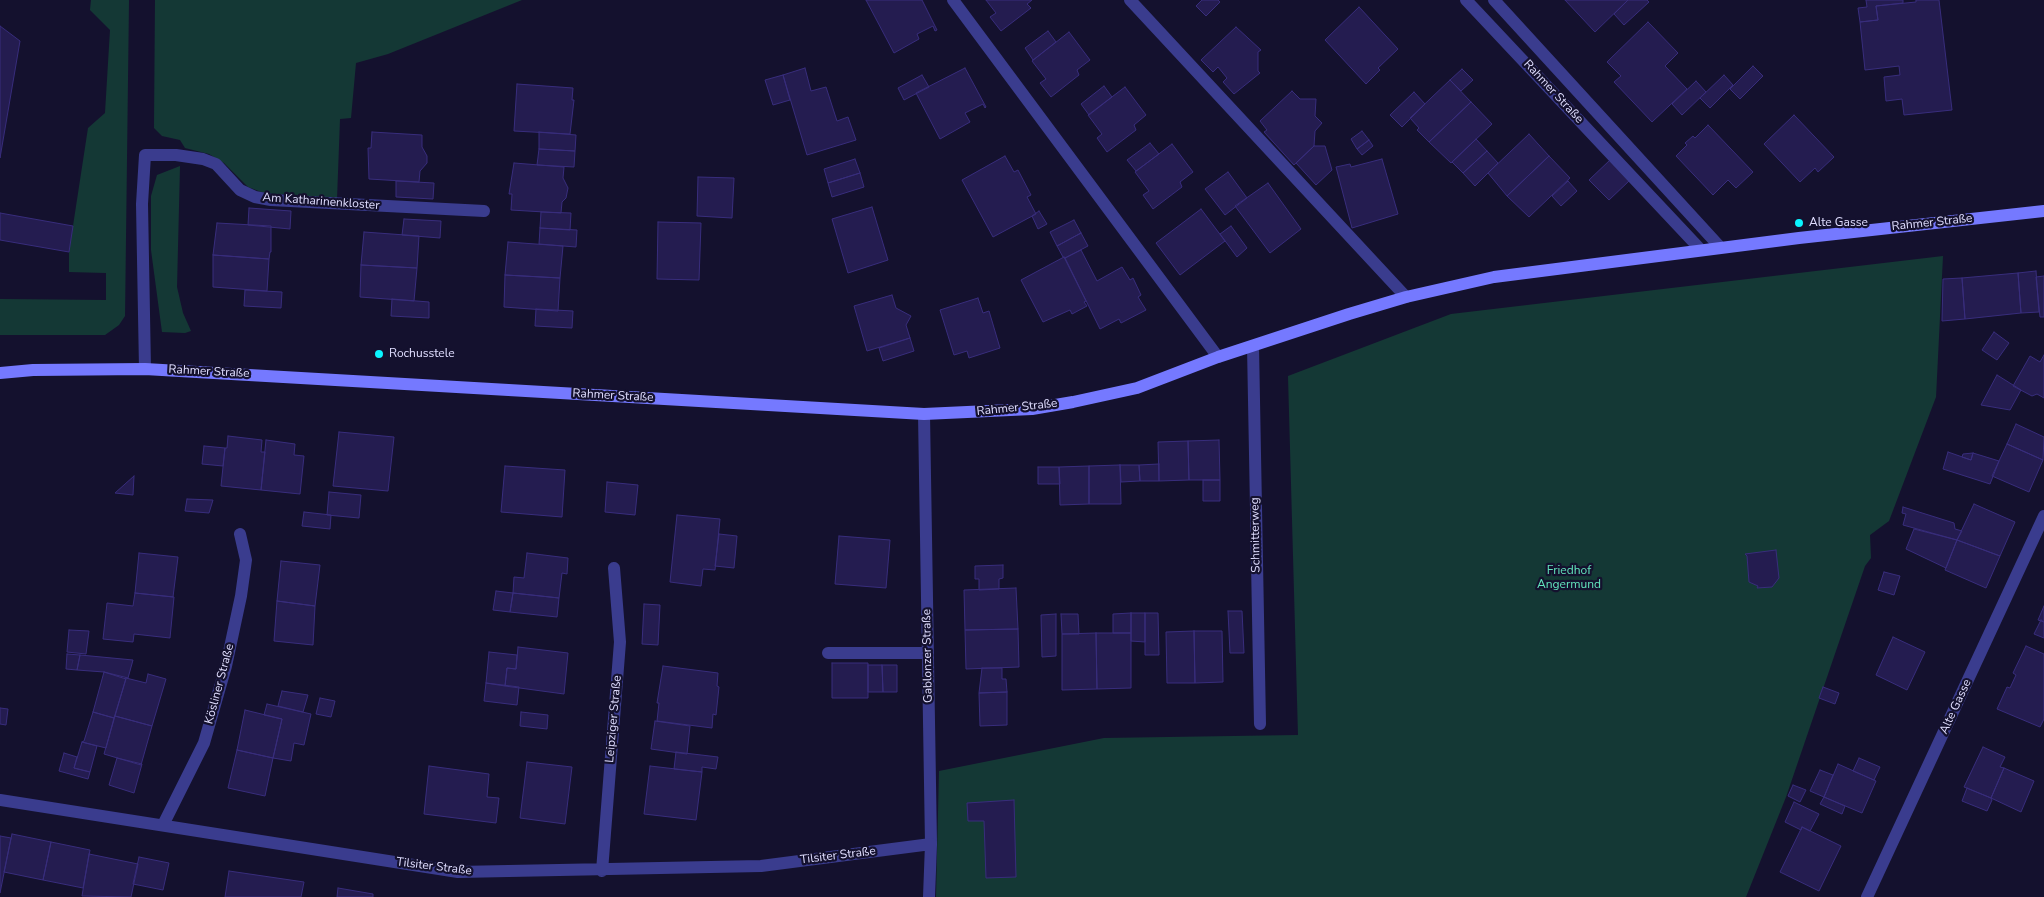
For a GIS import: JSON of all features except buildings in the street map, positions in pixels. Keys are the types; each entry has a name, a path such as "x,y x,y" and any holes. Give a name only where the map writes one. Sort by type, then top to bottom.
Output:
{"main road":[{"name":"Rahmer Straße","path":"0,373 33,370 145,369 924,414 1032,409 1137,388 1218,357 1406,298 1494,276 1720,247 2044,211"}],"street":[{"path":"953,0 1218,357"},
{"path":"1130,0 1406,298"},
{"name":"Rahmer Straße","path":"1466,0 1701,250"},
{"path":"1494,0 1720,247"},
{"name":"Am Katharinenkloster","path":"145,369 142,204 145,155 176,155 202,159 216,164 240,190 255,197 271,200 484,211"},
{"name":"Schmitterweg","path":"1253,346 1260,724"},
{"name":"Gablonzer Straße","path":"924,414 931,844 929,897"},
{"name":"Alte Gasse","path":"1867,897 2044,516"},
{"name":"Kösliner Straße","path":"163,825 204,743 226,666 241,596 246,560 240,534"},
{"name":"Leipziger Straße","path":"602,871 620,642 614,568"},
{"path":"828,653 928,653"},
{"name":"Tilsiter Straße","path":"0,800 458,872 602,871 761,866 931,844"}],"green space":[{"path":"91,0 129,0 125,316 119,325 105,335 0,335 0,299 106,300 106,273 69,272 69,252 88,128 105,113 110,30 90,10"},
{"path":"155,0 522,0 388,54 356,63 351,118 340,119 337,199 264,193 248,187 224,163 209,154 185,148 180,140 162,136 154,128"},
{"path":"180,166 177,287 183,313 191,331 185,333 162,332 151,250 151,196 157,175"},
{"name":"Friedhof Angermund","path":"1943,256 1936,397 1889,521 1870,535 1871,558 1865,566 1786,797 1746,897 936,897 939,771 1104,738 1298,735 1288,376 1451,314"}],"place":[{"name":"Alte Gasse","path":"1799,223"},
{"name":"Rochusstele","path":"379,354"}]}
